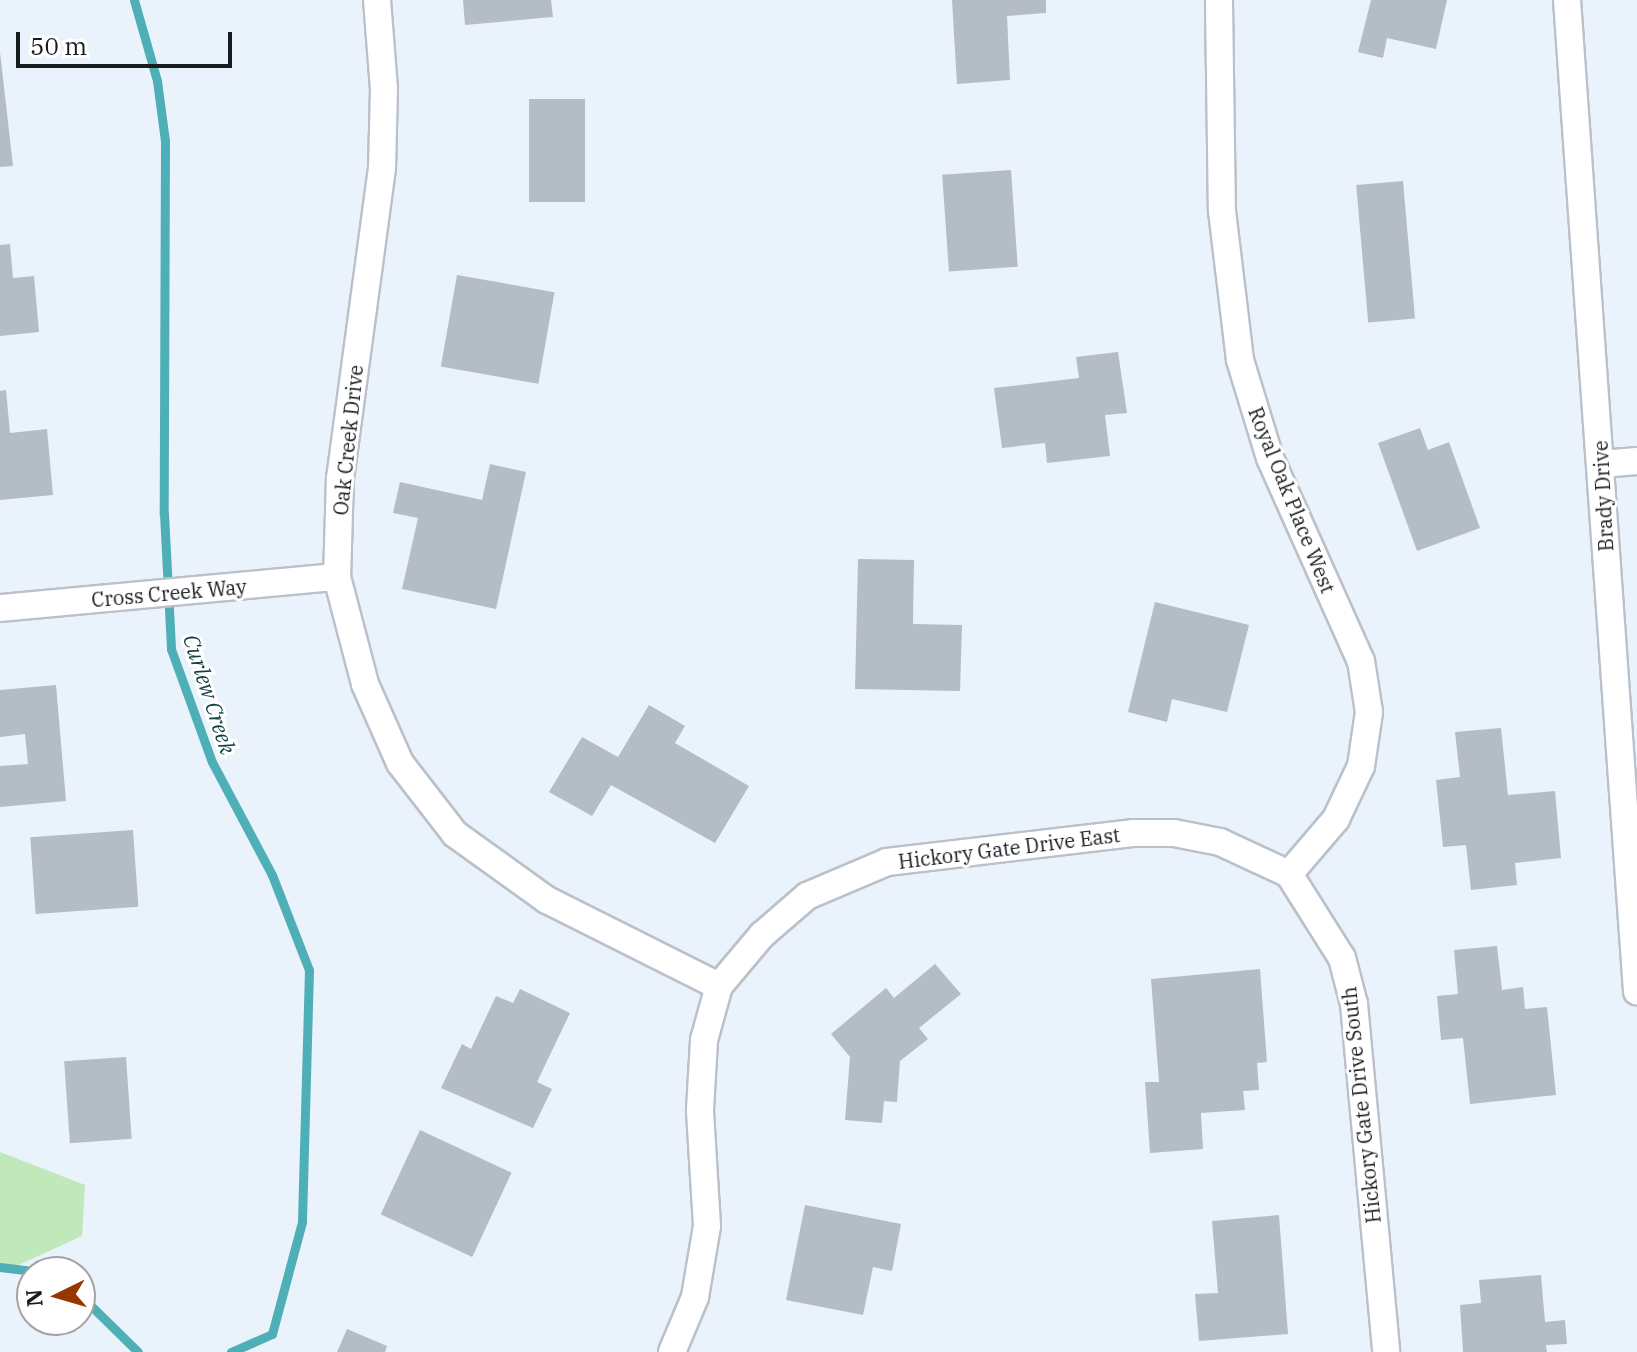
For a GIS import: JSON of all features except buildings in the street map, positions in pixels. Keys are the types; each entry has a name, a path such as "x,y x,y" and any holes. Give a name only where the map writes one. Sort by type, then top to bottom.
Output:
{"street":[{"name":"Oak Creek Drive","path":"377,0 384,88 382,168 340,478 337,577 365,684 400,763 427,804 455,834 547,900 719,986"},
{"name":"Brady Drive","path":"1567,0 1637,992"},
{"name":"Royal Oak Place West","path":"1219,2 1222,211 1240,360 1270,458 1361,661 1369,712 1361,766 1336,819 1289,874"},
{"path":"1602,464 1637,461"},
{"name":"Cross Creek Way","path":"0,608 337,577"},
{"name":"Hickory Gate Drive East","path":"719,986 762,935 807,896 887,862 1174,833 1220,842 1289,874"},
{"name":"Hickory Gate Drive South","path":"1289,874 1342,958 1354,1004 1386,1352"},
{"path":"672,1352 695,1297 707,1226 700,1110 704,1040 719,986"}],"green space":[{"path":"0,1152 85,1185 82,1236 38,1256 16,1256 16,1266 0,1269"}],"waterway":[{"name":"Curlew Creek","path":"134,0 157,81 165,141 164,514 171,649 212,762 272,875 309,970 302,1222 272,1334 231,1352"},
{"name":"Curlew Creek","path":"0,1267 16,1269"},
{"name":"Curlew Creek","path":"96,1311 138,1352"}]}
